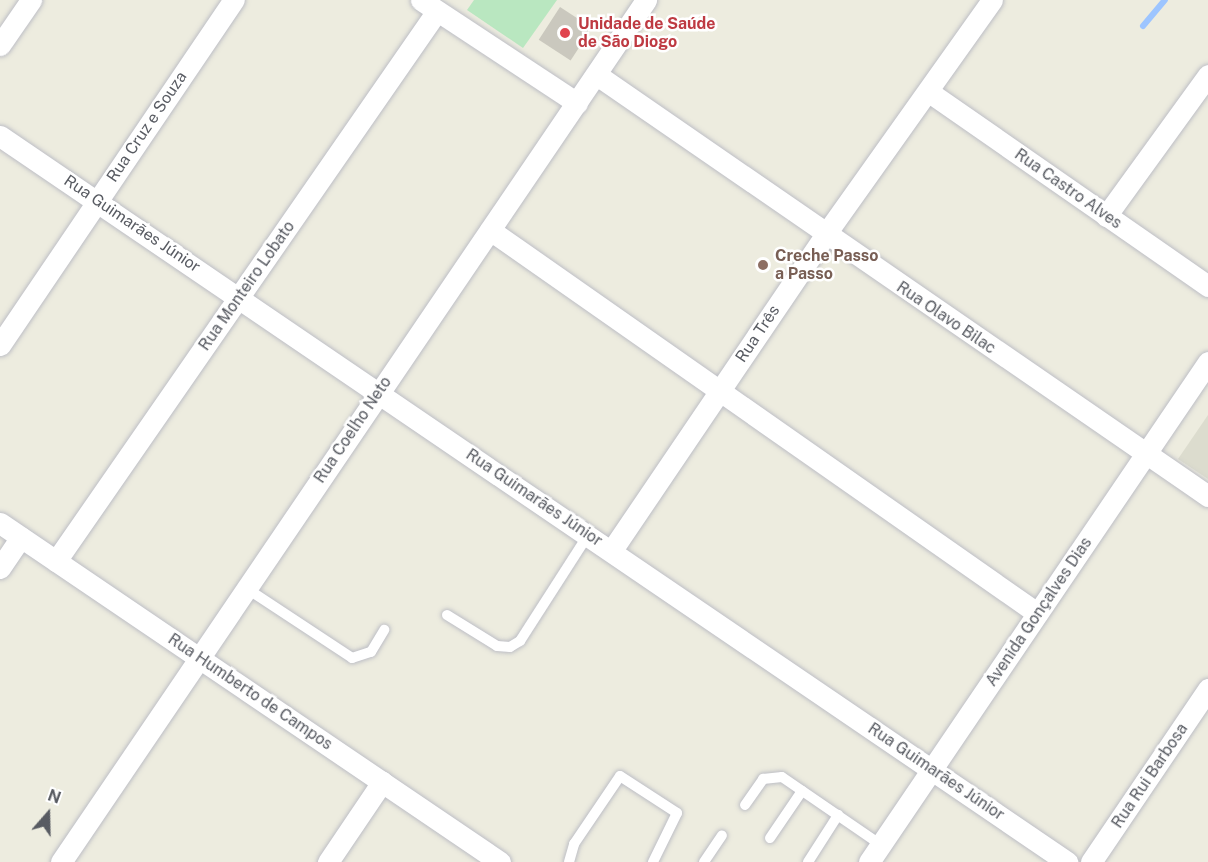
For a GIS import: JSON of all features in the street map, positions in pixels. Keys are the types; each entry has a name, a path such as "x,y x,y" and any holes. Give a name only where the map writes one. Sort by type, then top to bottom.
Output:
{"street":[{"path":"0,45 30,0"},
{"name":"Rua Cruz e Souza","path":"0,345 234,0"},
{"name":"Rua Coelho Neto","path":"61,862 646,0"},
{"name":"Rua Três","path":"612,550 825,235 929,92 992,0"},
{"path":"429,5 577,103"},
{"name":"Rua Monteiro Lobato","path":"56,561 239,297 429,5"},
{"name":"Rua Olavo Bilac","path":"597,75 1145,456 1208,496"},
{"path":"1106,216 1208,75"},
{"name":"Rua Castro Alves","path":"929,92 1208,285"},
{"name":"Rua Guimarães Júnior","path":"0,136 612,550 1067,862"},
{"path":"490,230 718,393 1037,613"},
{"name":"Avenida Gonçalves Dias","path":"869,862 1208,362"},
{"name":"Rua Humberto de Campos","path":"0,523 500,862"},
{"path":"0,568 21,537"},
{"name":"Rua Rui Barbosa","path":"1091,862 1208,689"},
{"path":"327,862 382,782"}],"lane":[{"path":"447,615 497,646 510,647 520,641 588,535"},
{"path":"246,588 352,658 370,652 384,630"},
{"path":"745,805 772,774 802,791 881,844"},
{"path":"569,862 574,844 620,776 678,813 653,862"},
{"path":"770,838 802,791"},
{"path":"808,862 838,815"},
{"path":"704,862 722,835"}],"shaded area":[{"path":"1208,415 1208,479 1178,459"}],"green space":[{"path":"474,0 557,0 523,48 467,10"}],"building":[{"name":"Unidade de Saúde de São Diogo","path":"560,7 592,28 571,60 539,40"}],"waterway":[{"path":"1143,26 1165,0"}],"place":[{"name":"Unidade de Saúde de São Diogo","path":"565,33"},
{"name":"Creche Passo a Passo","path":"763,265"}]}
